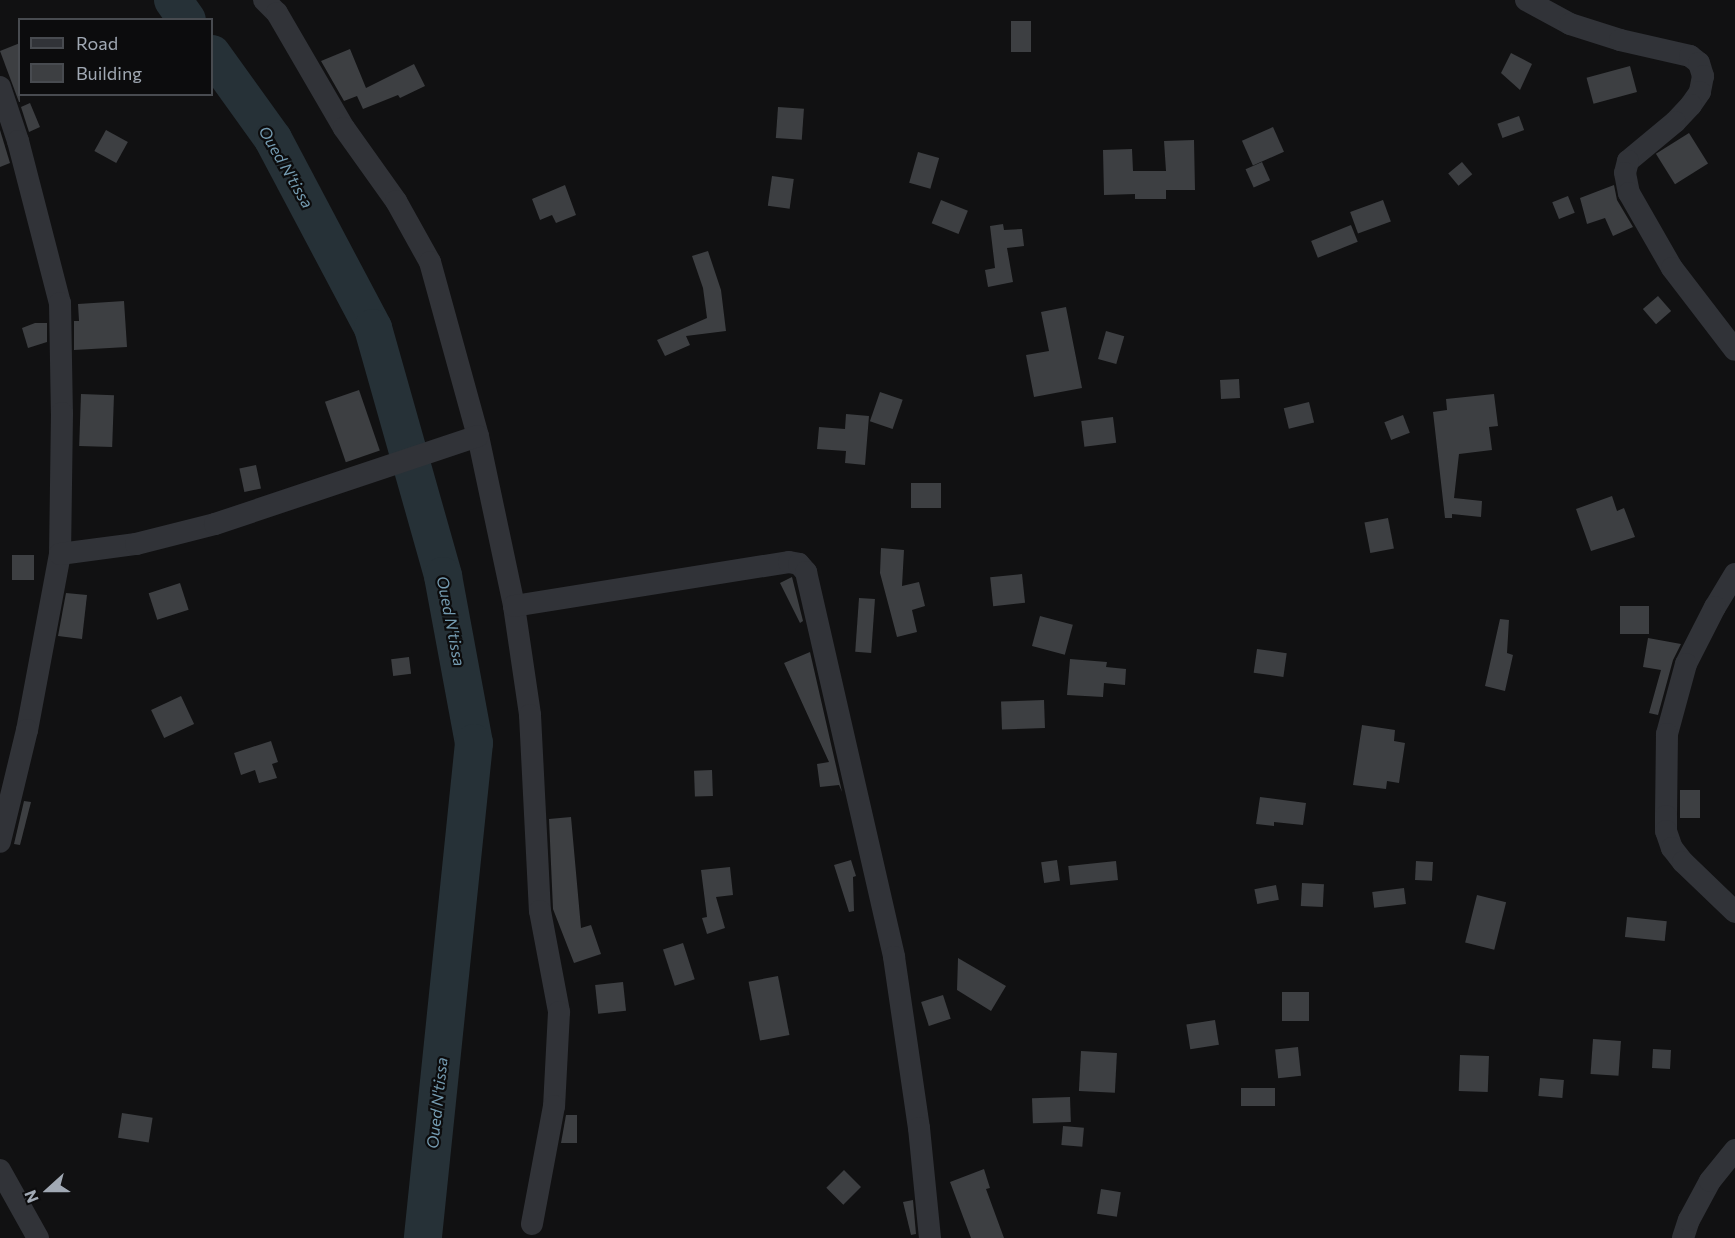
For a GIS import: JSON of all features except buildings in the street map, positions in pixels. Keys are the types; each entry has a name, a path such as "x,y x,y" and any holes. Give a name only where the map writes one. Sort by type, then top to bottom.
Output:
{"street":[{"path":"264,0 277,13 344,128 396,201 430,262 478,436 514,606 530,715 540,911 559,1012 554,1106 532,1224"},
{"path":"1526,0 1570,24 1620,40 1689,56 1699,63 1703,76 1700,92 1675,122 1628,160 1625,172 1629,193 1672,268 1735,350"},
{"path":"0,87 18,141 60,303 63,413 60,554 27,730 0,842"},
{"path":"60,554 136,544 214,524 478,436"},
{"path":"514,606 789,562 799,564 806,572 894,957 919,1128 930,1238"},
{"path":"1735,574 1686,664 1667,734 1665,816 1666,831 1672,848 1683,862 1735,912"},
{"path":"1683,1238 1689,1220 1710,1181 1735,1150"},
{"path":"0,1170 38,1238"}],"waterway":[{"name":"Oued N'tissa","path":"173,0 186,18"},
{"name":"Oued N'tissa","path":"213,55 273,139 373,328 443,576 474,743 423,1238"}]}
